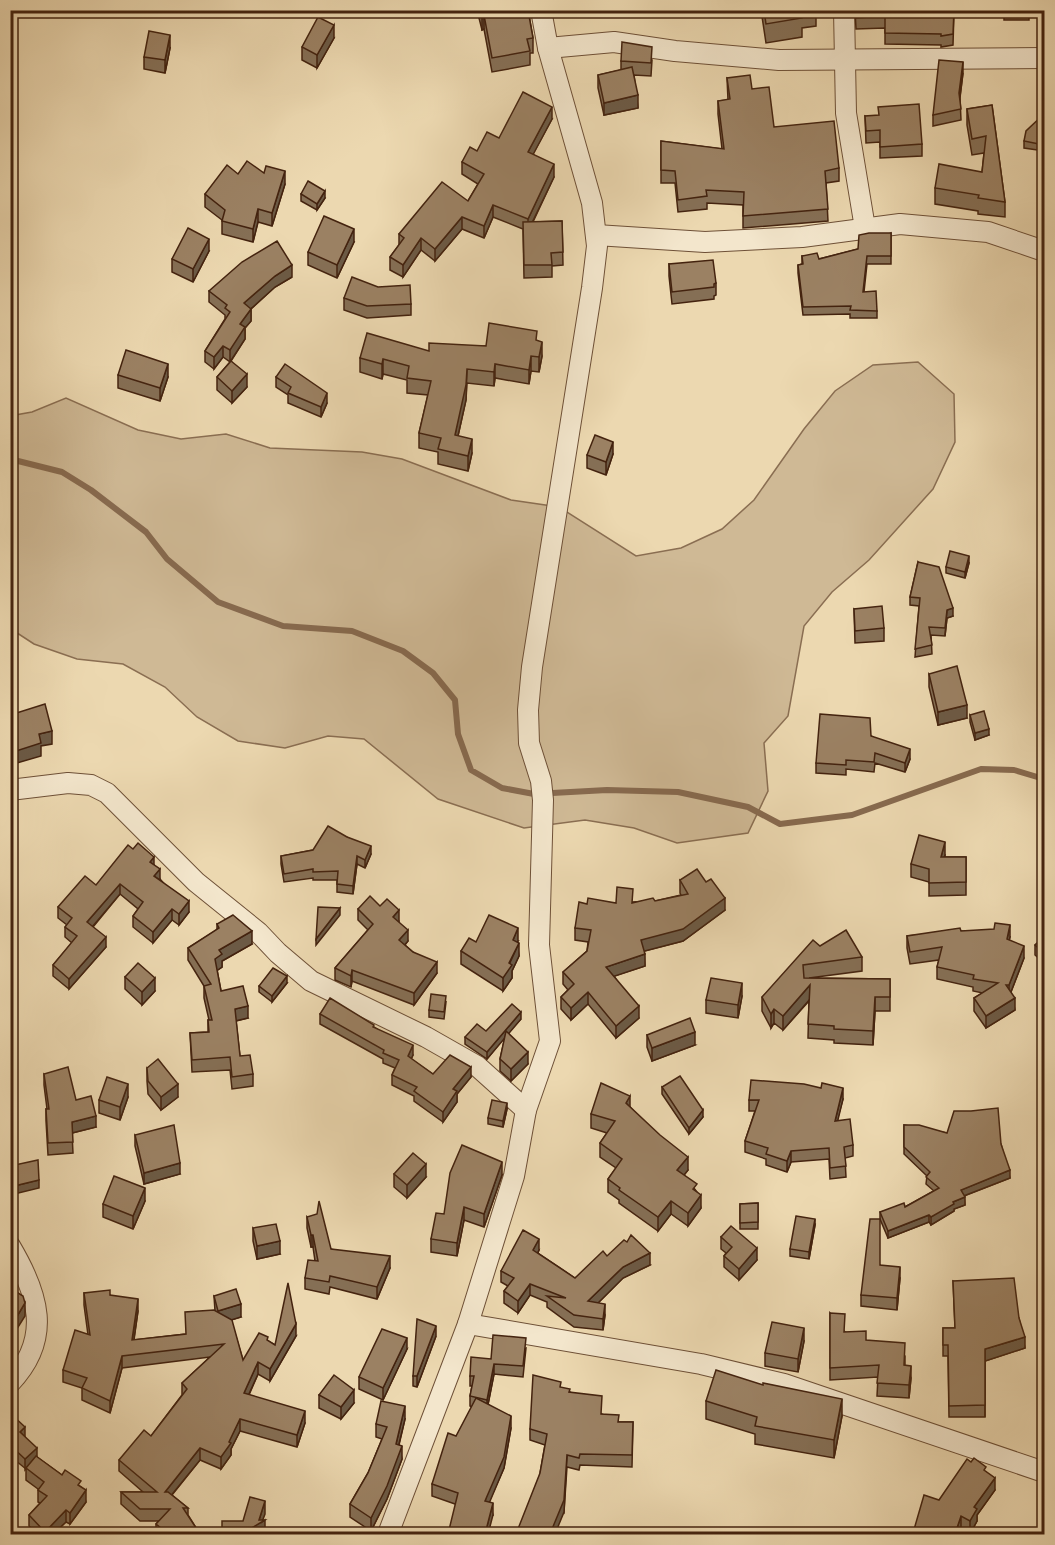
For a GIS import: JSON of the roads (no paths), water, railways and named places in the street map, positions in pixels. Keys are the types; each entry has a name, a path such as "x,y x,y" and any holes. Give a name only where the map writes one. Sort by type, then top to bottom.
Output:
{"street":[{"path":"388,1534 468,1324 514,1176 526,1110 550,1041 539,945 542,791 529,743 528,710 532,667 597,246 592,203 548,48 541,10"},
{"path":"844,10 846,113 865,228"},
{"path":"548,48 614,42 675,51 779,60 1044,58"},
{"path":"596,235 705,242 802,237 900,224 988,232 1044,251"},
{"path":"10,790 68,783 91,785 108,793 196,882 258,932 278,953 311,981 426,1037 477,1066 526,1110"},
{"path":"10,1246 24,1270 35,1301 38,1331 28,1356 10,1383"},
{"path":"468,1324 701,1364 784,1384 1044,1472"}],"waterway":[{"path":"10,459 62,472 91,490 146,532 167,559 218,602 283,626 352,631 403,651 433,673 455,700 458,734 471,770 502,788 534,794 607,790 678,792 748,807 780,824 852,815 981,769 1014,770 1044,779"}]}
